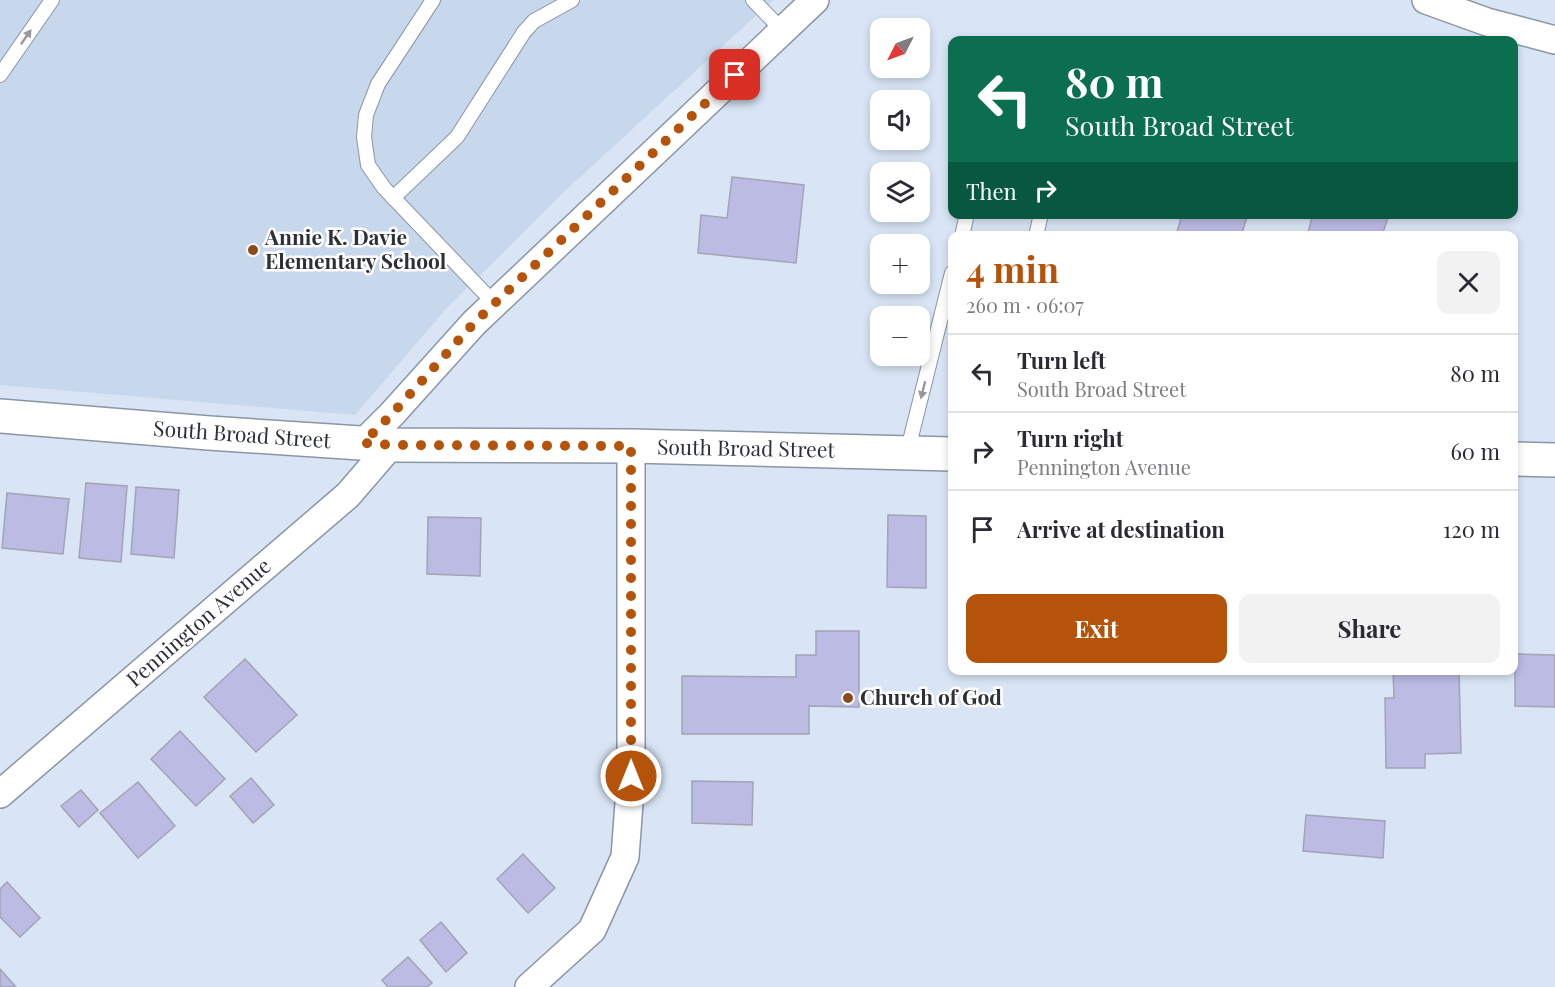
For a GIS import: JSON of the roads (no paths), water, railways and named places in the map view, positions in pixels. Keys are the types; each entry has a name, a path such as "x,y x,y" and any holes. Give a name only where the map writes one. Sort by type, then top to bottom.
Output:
{"main road":[{"name":"South Broad Street","path":"0,416 377,444 631,446 948,454"},
{"path":"1518,459 1555,460"}],"street":[{"name":"Pennington Avenue","path":"0,794 348,495 392,414 474,323 815,0"},
{"path":"1426,0 1487,22 1555,40"},
{"path":"529,987 592,930 625,857 631,776 631,446"}],"lane":[{"path":"0,75 52,0"},
{"path":"433,0 378,84 366,115 364,137 368,165 393,198 494,303"},
{"path":"393,198 457,137 524,32 534,21 572,0"},
{"path":"753,0 783,31"},
{"path":"907,453 948,289"}],"place":[{"name":"Annie K. Davie Elementary School","path":"253,250"},
{"name":"Church of God","path":"848,698"}]}
